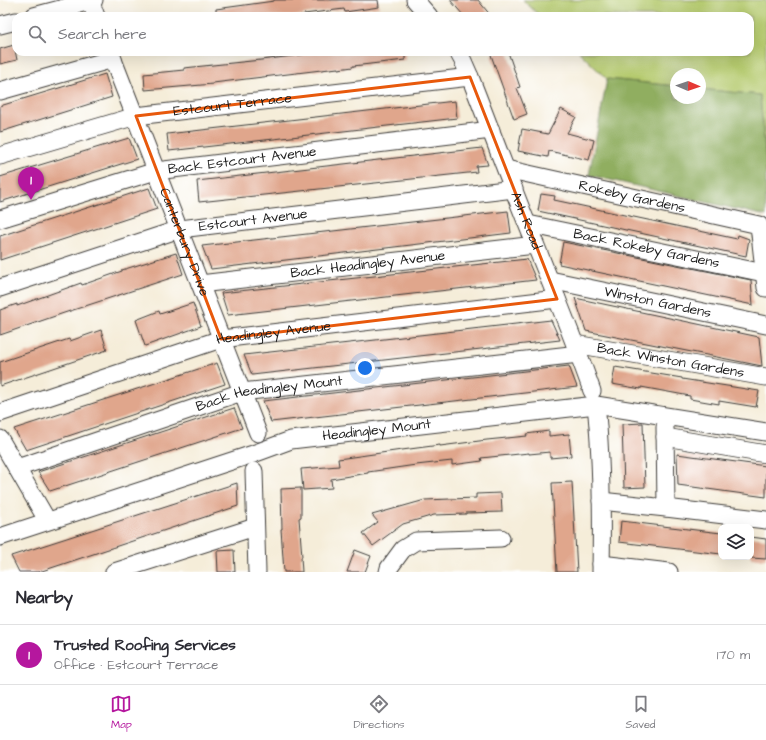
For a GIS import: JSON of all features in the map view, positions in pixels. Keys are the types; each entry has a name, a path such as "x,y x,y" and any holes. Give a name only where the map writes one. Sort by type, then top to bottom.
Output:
{"street":[{"path":"415,0 426,12"},
{"path":"54,12 93,4"},
{"path":"0,25 12,22"},
{"path":"0,91 109,56"},
{"name":"Canterbury Drive","path":"112,56 258,433"},
{"name":"Ash Road","path":"460,56 470,77 577,349 594,398 599,434 601,568"},
{"name":"Estcourt Terrace","path":"0,156 136,116 470,77"},
{"name":"Back Estcourt Avenue","path":"0,219 156,171 491,130"},
{"name":"Rokeby Gardens","path":"506,169 759,225 765,280"},
{"name":"Estcourt Avenue","path":"0,288 180,228 514,189"},
{"name":"Back Rokeby Gardens","path":"528,224 765,280"},
{"name":"Back Headingley Avenue","path":"200,284 536,245"},
{"name":"Winston Gardens","path":"550,280 766,325"},
{"name":"Headingley Avenue","path":"0,413 221,339 557,299"},
{"name":"Back Winston Gardens","path":"577,349 766,377"},
{"name":"Back Headingley Mount","path":"17,468 242,392 577,349"},
{"name":"Headingley Mount","path":"0,536 253,454 291,440 594,398 665,417 766,432"},
{"path":"665,417 666,508"},
{"path":"665,437 766,454"},
{"path":"0,439 47,520"},
{"path":"254,471 256,572"},
{"path":"601,501 766,520"},
{"path":"114,572 255,527"},
{"path":"388,572 389,568 402,549 416,541 501,538"},
{"path":"601,568 670,572"}],"highlighted area":[{"path":"470,77 557,299 221,339 136,116"}],"green space":[{"path":"523,0 766,0 766,163 760,95 706,90 706,68 670,68 670,85 607,79 583,56 754,56 754,12 536,12"},
{"path":"607,79 670,85 670,104 706,104 706,90 760,95 766,163 766,216 589,175"}],"building":[{"path":"378,0 379,7 345,12 344,9 320,12 216,12 216,9 274,1"},
{"path":"450,0 478,0 488,12 460,12"},
{"path":"12,46 12,56 16,56 17,60 0,64 0,49"},
{"path":"292,56 405,56 405,60 338,69 213,84 145,90 144,74 184,70 184,68"},
{"path":"491,56 509,56 520,87 517,88 527,114 514,119"},
{"path":"105,74 112,97 0,132 0,106"},
{"path":"455,101 457,118 169,151 167,134"},
{"path":"561,109 576,117 567,133 594,140 589,160 549,151 548,157 518,151 522,129 548,134"},
{"path":"129,138 137,159 0,202 0,177"},
{"path":"482,148 488,165 476,166 477,172 199,202 197,181"},
{"path":"149,188 157,209 0,260 0,236"},
{"path":"541,194 555,196 554,200 737,239 738,235 749,239 746,256 538,211"},
{"path":"508,211 511,233 211,269 202,246"},
{"path":"563,242 751,280 753,305 559,264"},
{"path":"176,253 183,274 0,335 0,310 17,304 17,306 81,283 82,285 122,270"},
{"path":"527,259 536,280 228,315 221,293"},
{"path":"575,298 759,337 762,366 586,331"},
{"path":"193,303 201,326 145,346 136,320 159,311 160,314"},
{"path":"551,320 560,340 252,375 244,355"},
{"path":"101,330 107,350 0,386 0,362"},
{"path":"217,363 225,384 26,450 14,429"},
{"path":"569,366 577,387 271,422 263,401"},
{"path":"615,367 759,391 756,407 719,401 719,404 690,399 690,396 641,387 641,389 612,384"},
{"path":"234,408 242,428 50,491 38,472"},
{"path":"643,423 645,487 624,488 622,424"},
{"path":"549,431 549,436 569,434 571,456 550,458 550,452 529,453 481,458 482,461 452,465 452,461 416,465 331,479 332,488 303,490 301,469 339,466 338,459 440,445 527,436 526,434"},
{"path":"677,454 766,466 766,497 678,485"},
{"path":"572,482 577,572 557,572 552,483"},
{"path":"237,483 238,506 39,572 19,572 11,556"},
{"path":"301,488 301,517 299,518 302,572 284,572 281,529 281,489"},
{"path":"501,493 502,512 434,515 403,524 373,546 363,533 378,522 372,515 425,500 476,498 476,494"},
{"path":"621,521 718,533 718,554 619,542"},
{"path":"754,537 766,539 766,559 754,558"},
{"path":"234,550 235,572 218,572 217,551"},
{"path":"355,550 371,556 365,572 347,572"}],"place":[{"name":"Trusted Roofing Services","path":"31,200"}]}
